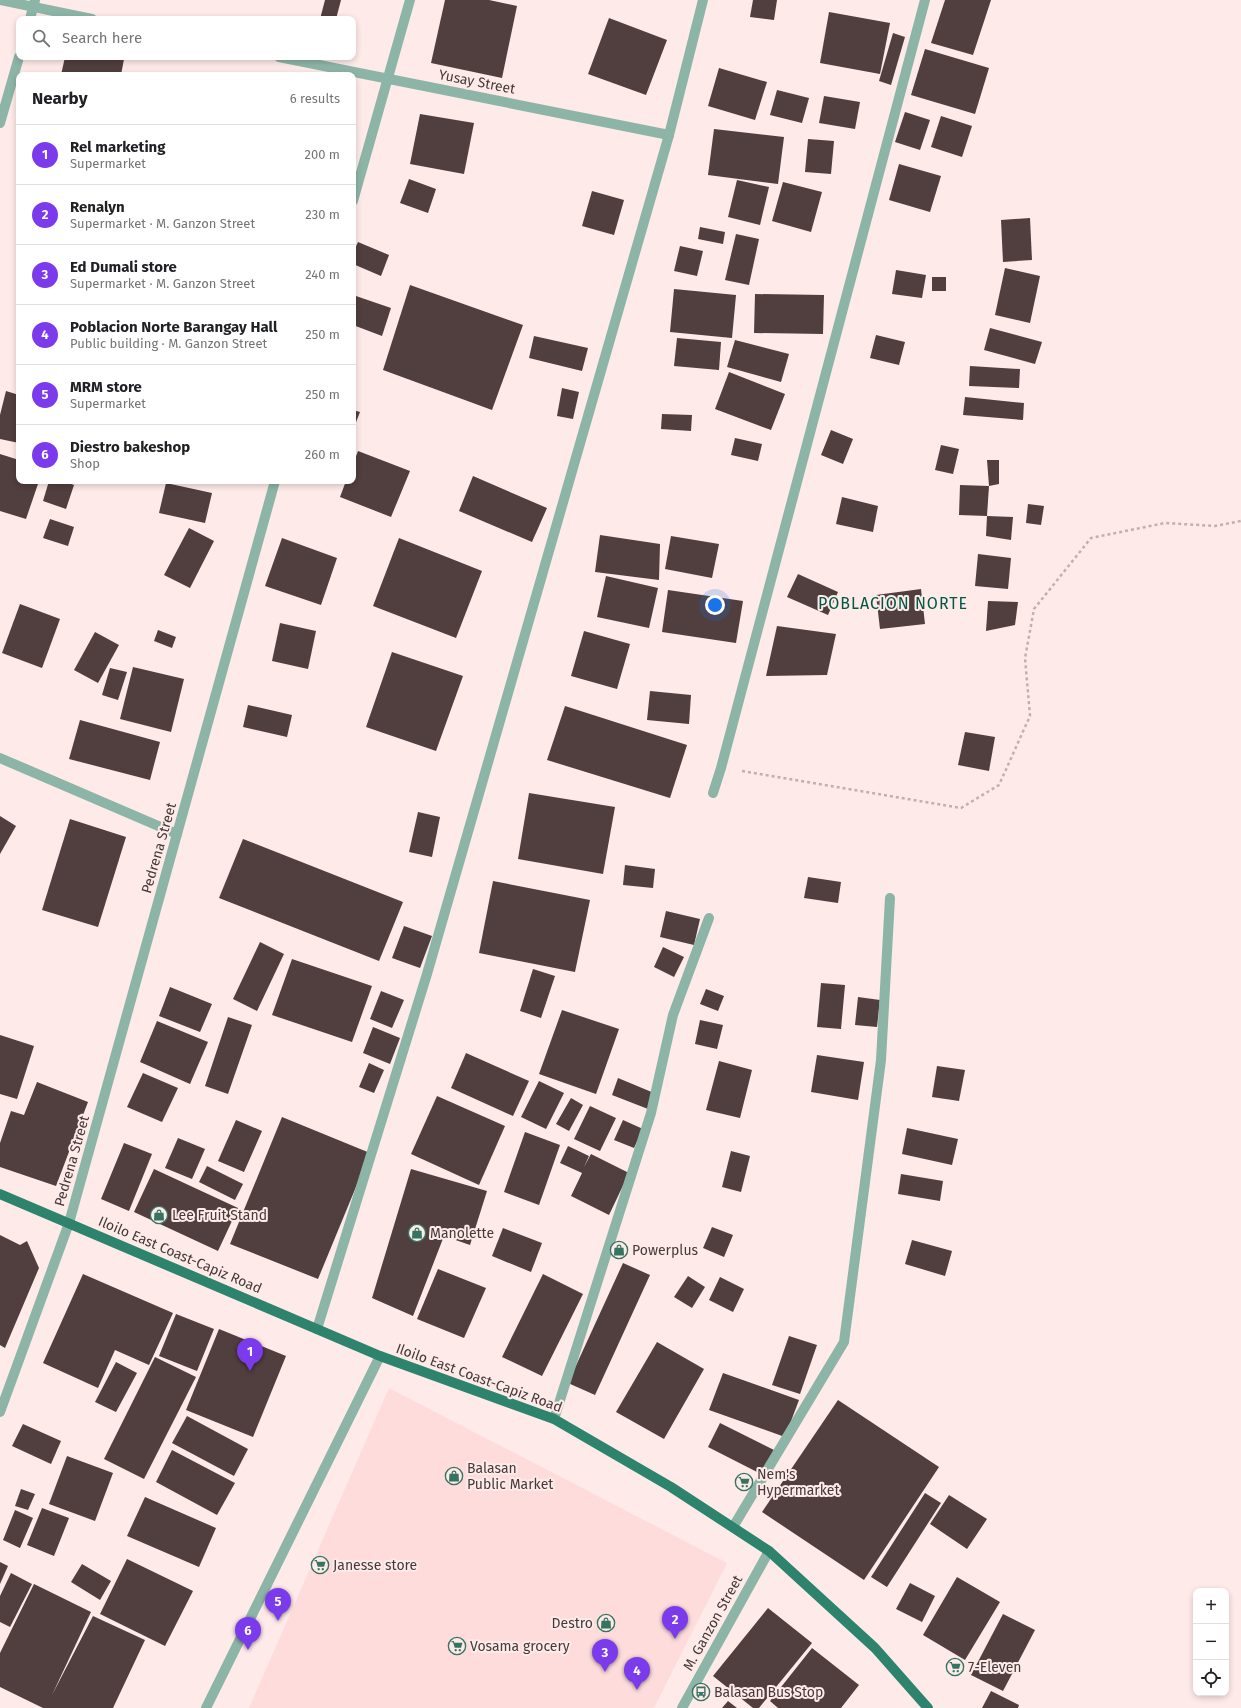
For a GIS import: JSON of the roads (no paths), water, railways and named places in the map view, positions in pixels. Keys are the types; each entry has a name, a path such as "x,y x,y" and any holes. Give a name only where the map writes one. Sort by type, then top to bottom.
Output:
{"main road":[{"name":"Iloilo East Coast-Capiz Road","path":"0,1194 380,1356 554,1419 671,1487 769,1551 875,1648 928,1708"}],"street":[{"path":"0,0 34,4 80,16"},
{"path":"356,190 410,0"},
{"path":"318,1329 427,974 669,135 703,0"},
{"path":"713,793 721,768 925,0"},
{"path":"31,16 34,4"},
{"path":"0,123 18,60"},
{"name":"Yusay Street","path":"294,60 353,72"},
{"name":"Yusay Street","path":"356,73 669,135"},
{"name":"Pedrena Street","path":"0,1412 69,1223 274,484"},
{"path":"0,758 177,834"},
{"path":"732,1527 844,1342 881,1060 890,898"},
{"path":"554,1419 651,1113 673,1015 709,918"},
{"path":"206,1708 380,1356"},
{"name":"M. Ganzon Street","path":"682,1708 769,1551"}],"place":[{"name":"Lee Fruit Stand","path":"159,1215"},
{"name":"Manolette","path":"417,1233"},
{"name":"Powerplus","path":"619,1250"},
{"name":"Rel marketing","path":"250,1371"},
{"name":"Balasan Public Market","path":"454,1476"},
{"name":"Nem's Hypermarket","path":"744,1482"},
{"name":"Janesse store","path":"320,1565"},
{"name":"MRM store","path":"278,1621"},
{"name":"Destro","path":"606,1623"},
{"name":"Renalyn","path":"675,1639"},
{"name":"Vosama grocery","path":"457,1646"},
{"name":"Diestro bakeshop","path":"248,1650"},
{"name":"7-Eleven","path":"955,1667"},
{"name":"Ed Dumali store","path":"605,1672"},
{"name":"Poblacion Norte Barangay Hall","path":"637,1690"},
{"name":"Balasan Bus Stop","path":"701,1692"}],"district":[{"name":"POBLACION NORTE","path":"893,603"}]}
